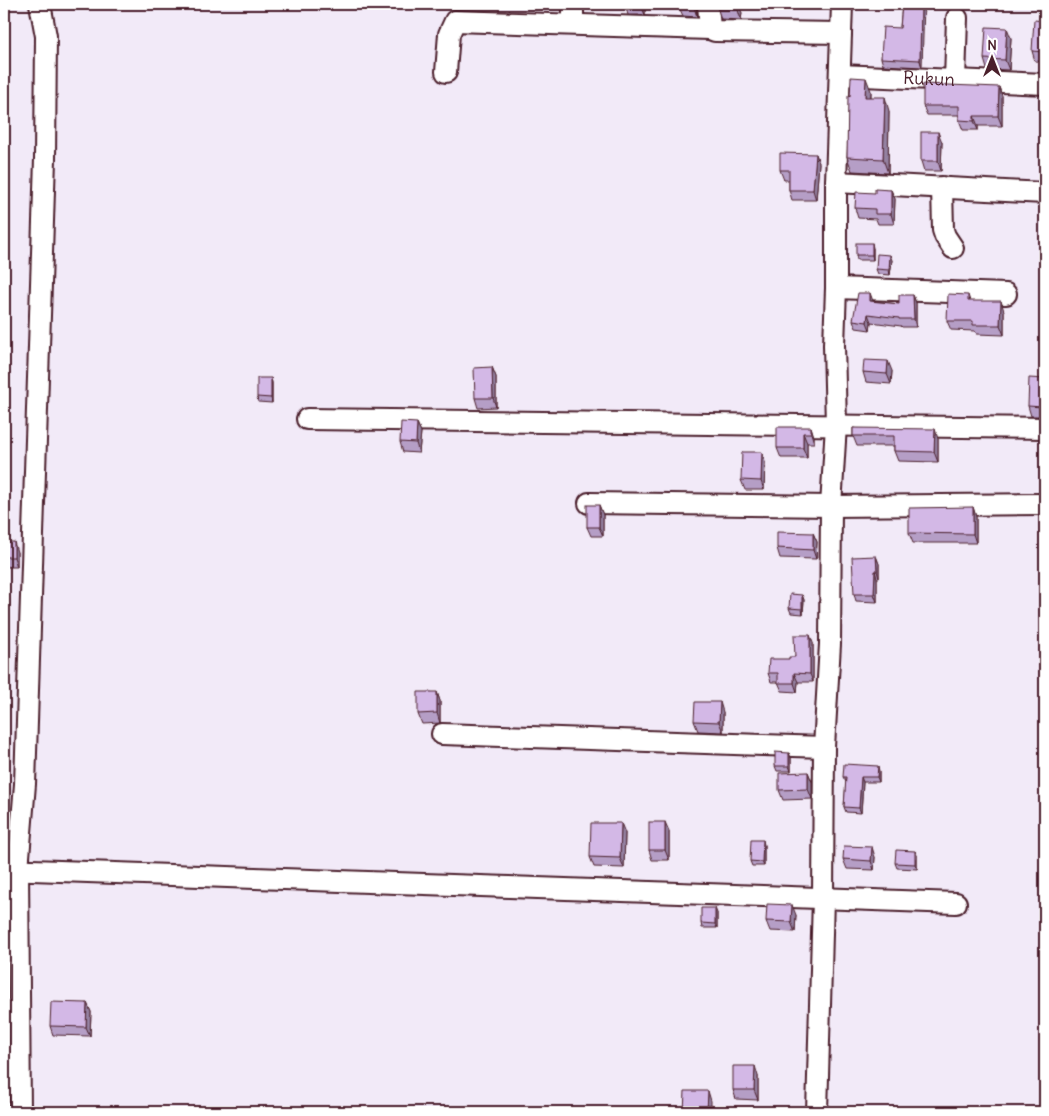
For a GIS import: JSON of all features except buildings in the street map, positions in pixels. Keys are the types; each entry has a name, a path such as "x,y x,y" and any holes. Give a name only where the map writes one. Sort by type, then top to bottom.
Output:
{"street":[{"path":"20,1112 11,869 25,784 45,158 46,36 40,4"},
{"path":"573,4 573,24"},
{"path":"708,4 710,28"},
{"path":"817,1112 823,898 824,747 830,644 831,506 836,425 834,345 836,182 842,4"},
{"name":"Rukun","path":"840,75 955,80 957,18"},
{"path":"446,72 449,34 455,21 710,28 725,32 841,33"},
{"path":"955,80 1045,84"},
{"path":"836,182 1045,193"},
{"path":"942,188 943,230 953,248"},
{"path":"836,288 1006,294"},
{"path":"307,419 1045,428"},
{"path":"590,503 831,506 1045,504"},
{"path":"442,734 824,747"},
{"path":"11,869 956,903"}]}
